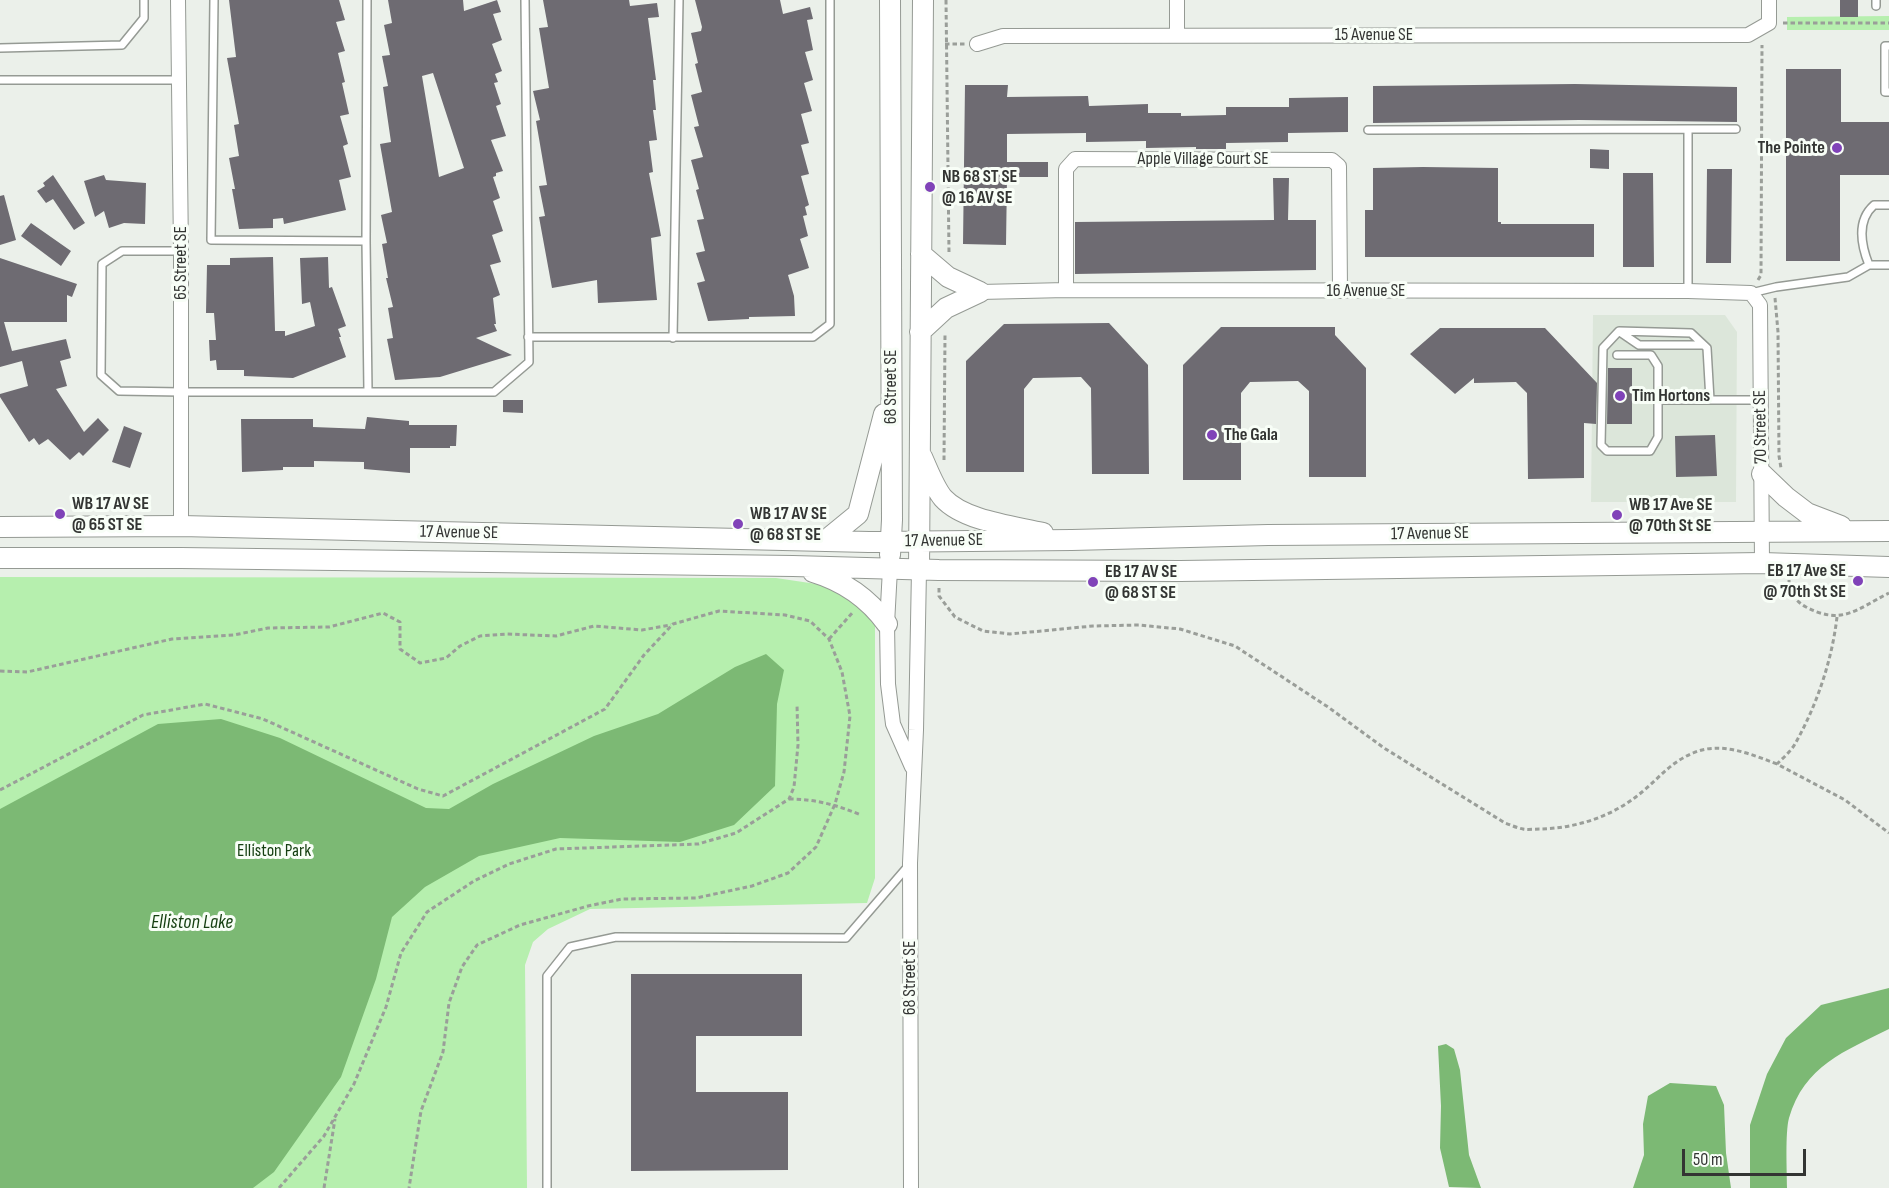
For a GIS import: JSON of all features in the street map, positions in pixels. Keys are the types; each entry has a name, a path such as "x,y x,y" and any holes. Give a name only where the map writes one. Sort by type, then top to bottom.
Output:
{"main road":[{"name":"68 Street SE","path":"890,0 892,520 890,569"},
{"name":"68 Street SE","path":"919,570 923,0"},
{"path":"921,254 948,277 980,292"},
{"path":"920,332 946,308 980,292"},
{"path":"825,541 858,514 890,385"},
{"path":"919,452 941,496 952,506 970,515 1072,540"},
{"path":"1761,474 1807,513 1849,530"},
{"path":"181,526 181,558"},
{"name":"17 Avenue SE","path":"0,527 181,526 891,542 1268,536 1889,531"},
{"name":"17 Avenue SE","path":"0,558 181,558 793,566 919,570 1180,571 1762,563 1889,567"},
{"path":"793,566 823,574 851,589 874,606 887,624"}],"street":[{"name":"65 Street SE","path":"178,0 181,526"},
{"path":"1177,0 1177,34"},
{"path":"1769,0 1769,23"},
{"name":"15 Avenue SE","path":"977,44 1003,36 1748,35 1769,23"},
{"name":"Apple Village Court SE","path":"1066,290 1066,169 1075,159 1308,159 1332,160 1340,166 1340,291"},
{"name":"16 Avenue SE","path":"980,292 1066,290 1751,293"},
{"name":"70 Street SE","path":"1751,293 1760,305 1762,563"},
{"name":"68 Street SE","path":"890,569 887,624 888,684 893,724 913,769"},
{"name":"68 Street SE","path":"911,1188 910,863 916,730 919,570"}],"lane":[{"path":"0,48 122,45 144,18 144,0"},
{"path":"214,0 212,240 366,241"},
{"path":"367,0 368,391"},
{"path":"181,251 122,251 102,264 101,375 119,391 494,392 529,362 525,0"},
{"path":"673,338 679,0"},
{"path":"528,338 813,337 830,324 830,0"},
{"path":"1889,46 1885,46 1885,92 1889,92"},
{"path":"0,80 178,80"},
{"path":"1688,129 1688,291"},
{"path":"1368,130 1736,129"},
{"path":"1869,265 1864,251 1863,221 1867,212 1874,206 1889,206"},
{"path":"1751,293 1776,287 1848,277 1869,265 1889,265"},
{"path":"1617,355 1651,355 1658,366 1658,437 1650,451 1607,451 1601,445 1603,348 1619,331 1690,333 1707,348 1710,400"},
{"path":"1619,331 1639,345 1703,345"},
{"path":"1658,400 1761,400"},
{"path":"547,1188 546,976 570,947 616,937 846,938 910,863"}],"path":[{"path":"946,0 949,263"},
{"path":"1760,278 1761,50 1769,23 1889,23"},
{"path":"1778,332 1779,456 1782,478"},
{"path":"944,460 945,335"},
{"path":"1789,564 1789,584 1798,602 1818,613 1837,616 1857,610 1889,593"},
{"path":"939,596 955,617 983,631 1010,634 1093,626 1139,625 1180,629 1235,646 1328,707 1384,748 1496,818 1523,830 1575,826 1602,816 1619,808 1642,792 1662,772 1694,752 1720,748 1748,752 1777,764 1845,800 1889,833"},
{"path":"829,639 858,606"},
{"path":"0,671 27,672 172,639 234,635 268,628 329,627 382,614 400,622 400,649 420,663 446,658 460,646 480,636 507,634 556,636 594,627 642,630 719,611 785,615 810,621 829,639 842,672 850,716 844,772 836,804"},
{"path":"1777,764 1794,745 1820,690 1834,644 1837,616"},
{"path":"0,790 143,715 205,705 263,719 418,789 443,796 605,709 644,655 673,624"},
{"path":"789,799 794,787 798,745 797,704"},
{"path":"279,1188 324,1136 354,1084 386,1007 401,953 427,912 474,881 509,864 556,849 698,844 736,832 789,799 809,799 836,804 861,815"},
{"path":"324,1188 335,1116"}],"shaded area":[{"path":"1593,315 1725,315 1737,332 1736,502 1591,502"}],"green space":[{"path":"1889,16 1889,30 1787,30 1787,17"},
{"name":"Elliston Park","path":"0,577 776,578 830,586 858,606 875,623 875,878 867,903 590,909 548,929 533,942 525,965 527,1188 0,1188"}],"water":[{"name":"Elliston Lake","path":"766,654 784,670 777,704 775,786 734,825 680,842 560,838 479,856 425,887 392,917 376,979 341,1077 274,1172 253,1188 0,1188 0,809 158,724 221,719 280,738 426,808 449,809 493,784 594,736 658,714 735,667"},
{"path":"1889,988 1889,1029 1828,1062 1805,1085 1796,1100 1788,1125 1787,1188 1750,1188 1750,1125 1767,1074 1786,1038 1821,1005"},
{"path":"1446,1044 1454,1049 1460,1070 1469,1155 1481,1188 1449,1187 1440,1148 1441,1106 1438,1046"},
{"path":"1670,1083 1716,1086 1724,1105 1726,1153 1731,1188 1633,1188 1644,1155 1643,1124 1648,1096"}],"building":[{"path":"229,0 339,0 345,20 336,22 345,51 338,53 349,114 340,116 348,144 343,146 351,177 339,180 346,210 284,224 283,218 273,219 273,228 239,229 229,158 239,156 234,125 239,124 227,58 236,57"},
{"path":"388,0 463,0 464,11 497,0 501,12 493,14 502,40 492,44 502,71 495,74 498,82 494,83 501,104 496,106 506,136 491,140 503,171 496,173 493,177 500,198 493,201 503,231 492,235 501,262 490,265 500,295 493,298 496,324 494,324 497,331 476,338 512,355 440,377 395,380 387,339 393,338 388,308 393,307 386,278 388,278 382,244 387,243 381,215 392,212 380,144 391,142 383,87 388,86 382,56 390,55 384,25 392,23","holes":["433,73 464,168 439,177 422,76"]},
{"path":"543,0 629,0 630,6 657,3 659,17 648,18 656,80 653,80 656,110 653,110 657,140 649,141 653,172 649,173 661,236 651,238 657,300 598,303 597,280 552,288 539,217 545,216 539,186 547,185 536,121 540,120 533,91 549,88 539,28 548,27"},
{"path":"695,0 780,0 783,14 810,7 813,19 807,20 813,50 805,52 813,80 804,83 812,111 801,114 809,143 801,145 809,174 801,176 809,205 805,207 807,215 803,216 808,236 800,239 809,268 788,275 794,296 795,316 708,321 697,283 705,281 696,253 705,251 697,220 704,219 691,160 703,157 694,127 699,126 691,95 702,92 691,33 701,31 702,27"},
{"path":"1840,0 1858,0 1858,17 1840,17"},
{"name":"The Pointe","path":"1786,69 1841,69 1841,122 1889,122 1889,175 1840,175 1840,261 1786,261"},
{"path":"1575,84 1737,87 1737,122 1579,120 1373,123 1373,86"},
{"path":"965,85 1008,85 1007,97 1088,96 1089,106 1148,104 1148,113 1181,113 1181,116 1226,115 1226,107 1289,107 1289,98 1348,97 1348,132 1288,133 1288,142 1226,143 1226,149 1146,148 1146,141 1086,142 1086,133 1007,134 1007,162 1048,162 1048,177 1007,177 1006,245 963,244"},
{"path":"1590,149 1609,150 1609,169 1590,168"},
{"path":"1373,168 1498,168 1498,222 1501,224 1594,224 1594,257 1365,257 1365,210 1373,210"},
{"path":"1707,169 1732,169 1731,263 1706,263"},
{"path":"1623,173 1653,173 1654,267 1623,267"},
{"path":"53,175 85,223 74,230 53,199 46,203 37,191 45,186 43,183"},
{"path":"104,175 106,180 146,183 145,224 124,223 109,228 104,211 95,217 84,181"},
{"path":"1273,178 1289,178 1288,220 1316,220 1316,270 1075,274 1075,222 1274,220"},
{"path":"4,195 16,240 0,245 0,196"},
{"path":"31,223 71,251 61,266 21,236"},
{"path":"273,257 275,331 285,331 285,336 315,326 310,302 302,304 300,258 328,257 329,288 332,287 346,326 338,329 346,357 293,378 244,376 244,370 217,370 216,360 210,361 209,340 216,340 214,313 206,313 207,265 230,265 230,258"},
{"path":"0,258 77,284 72,297 67,295 67,322 4,322 12,351 66,339 71,358 60,361 67,386 56,389 84,432 98,418 109,430 83,456 79,452 70,460 48,439 39,445 34,438 29,442 0,397 0,394 28,386 22,361 0,367"},
{"path":"1109,323 1148,365 1149,474 1092,474 1091,388 1081,377 1033,378 1024,389 1024,472 966,472 966,361 1004,324"},
{"name":"The Gala","path":"1221,327 1335,327 1335,335 1366,368 1366,477 1309,477 1309,391 1298,381 1250,382 1241,393 1241,480 1183,480 1183,365"},
{"path":"1440,328 1545,328 1597,383 1596,424 1584,423 1584,478 1528,479 1527,393 1516,382 1474,383 1474,378 1455,394 1410,354"},
{"name":"Tim Hortons","path":"1608,368 1632,368 1632,424 1607,424"},
{"path":"503,400 523,400 523,413 503,412"},
{"path":"367,417 409,421 409,425 457,425 456,446 410,448 410,473 364,469 364,462 314,461 314,467 283,467 283,470 242,472 241,419 313,419 313,427 365,429"},
{"path":"124,426 142,433 130,468 112,462"},
{"path":"1715,435 1717,476 1676,477 1675,436"},
{"path":"631,974 802,974 802,1036 696,1036 696,1092 788,1092 788,1170 631,1171"}],"place":[{"name":"The Pointe","path":"1837,148"},
{"name":"NB 68 ST SE @ 16 AV SE","path":"930,187"},
{"name":"Tim Hortons","path":"1620,396"},
{"name":"The Gala","path":"1212,435"},
{"name":"WB 17 AV SE @ 65 ST SE","path":"60,514"},
{"name":"WB 17 Ave SE @ 70th St SE","path":"1617,515"},
{"name":"WB 17 AV SE @ 68 ST SE","path":"738,524"},
{"name":"EB 17 Ave SE @ 70th St SE","path":"1858,581"},
{"name":"EB 17 AV SE @ 68 ST SE","path":"1093,582"}]}
